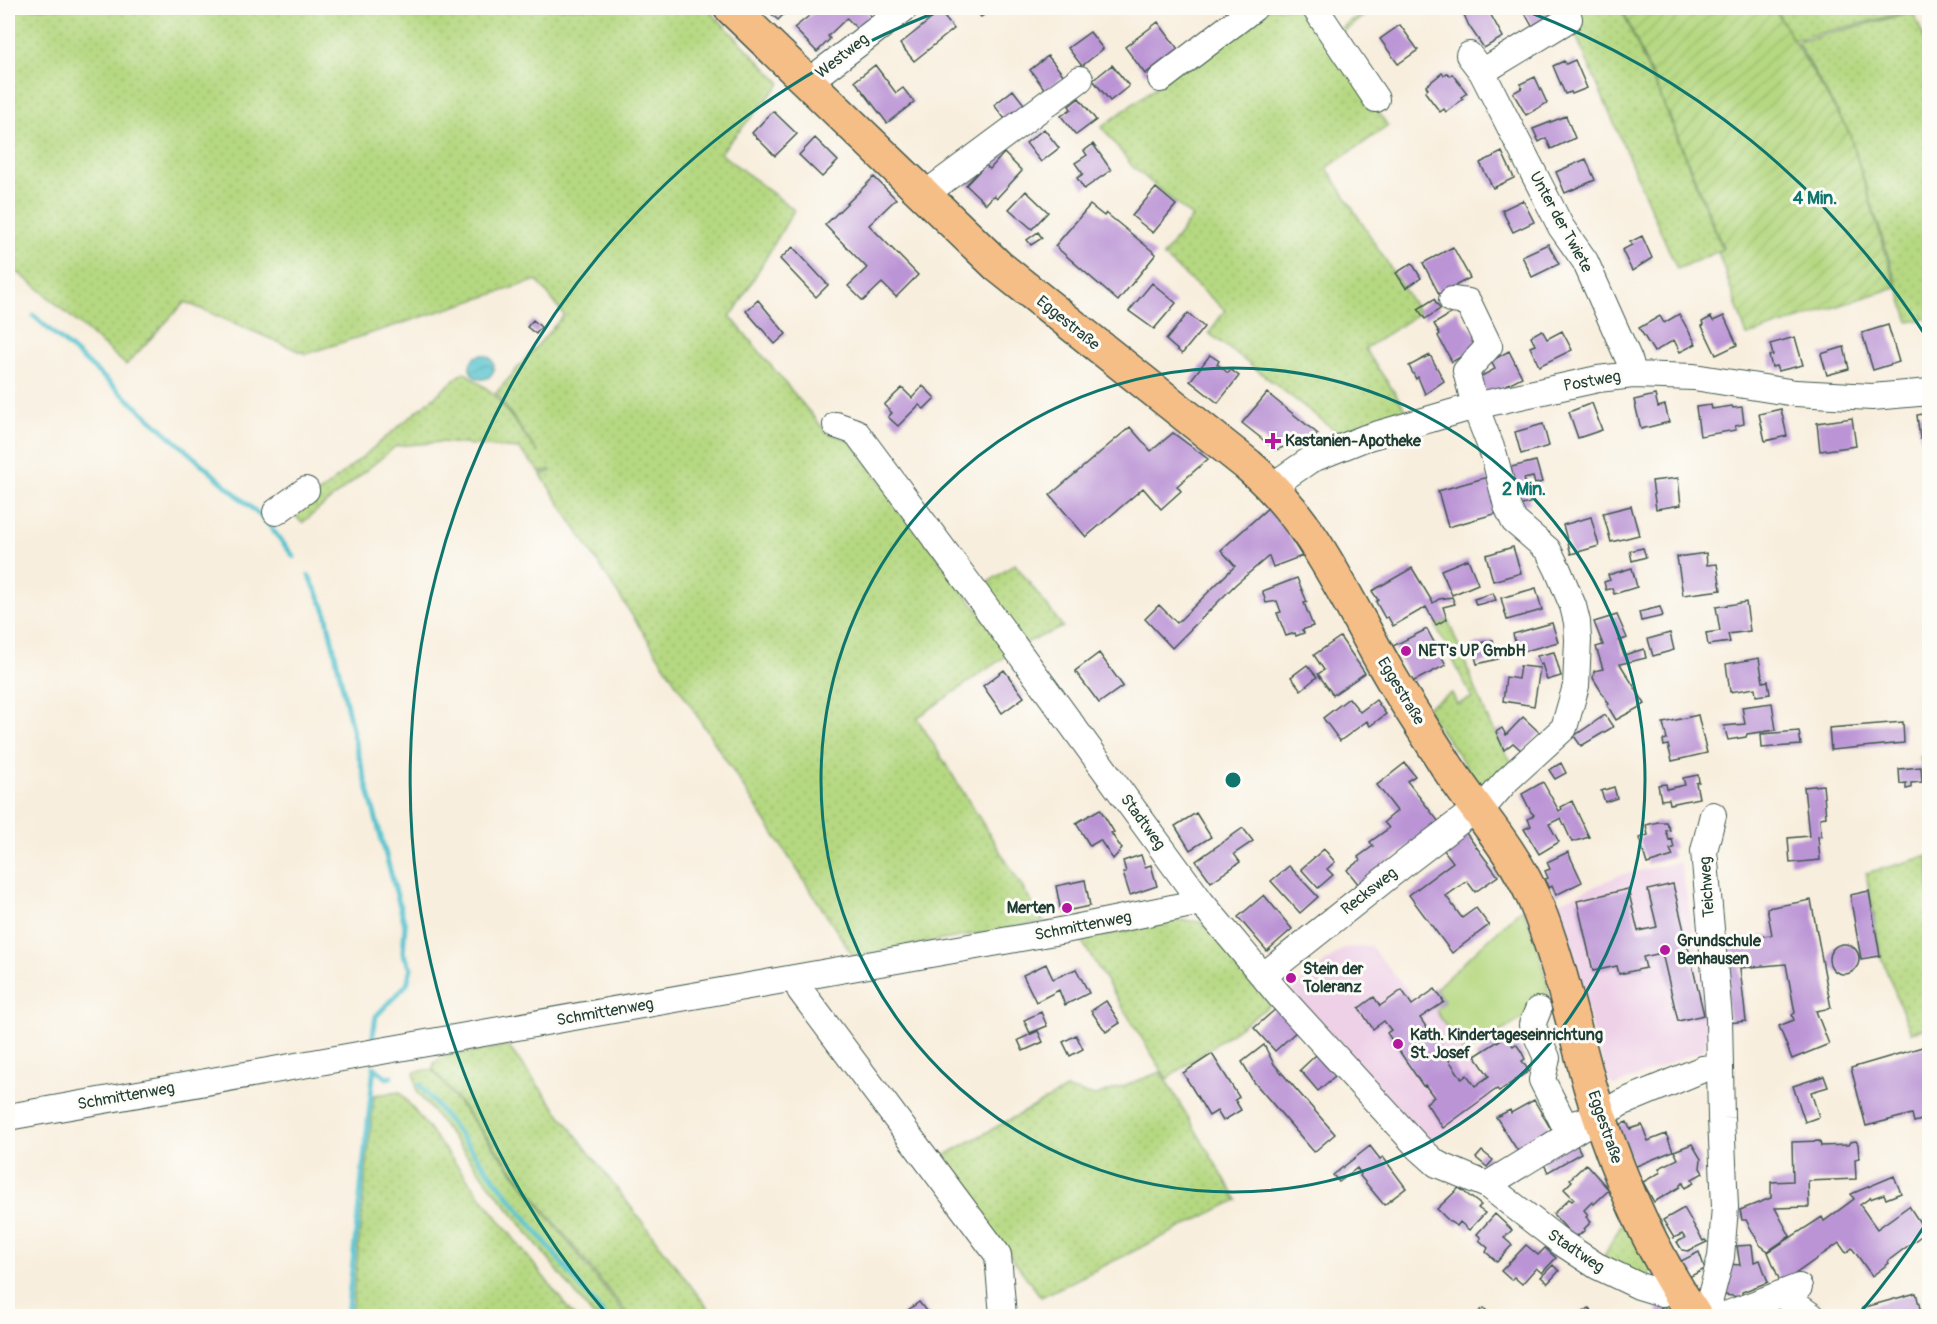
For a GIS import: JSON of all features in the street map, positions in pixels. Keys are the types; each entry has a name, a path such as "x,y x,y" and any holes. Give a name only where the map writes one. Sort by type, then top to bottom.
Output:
{"main road":[{"name":"Eggestraße","path":"731,8 998,266 1272,486 1303,523 1390,676 1454,776 1515,864 1534,898 1600,1117 1636,1207 1675,1286 1695,1317"}],"street":[{"name":"Westweg","path":"808,82 905,8"},
{"path":"1161,79 1254,8"},
{"path":"1315,8 1376,99"},
{"name":"Unter der Twiete","path":"1568,13 1475,63 1561,227 1585,261 1634,375"},
{"path":"924,195 1080,79"},
{"path":"1452,300 1468,302 1489,346 1466,371 1475,406 1494,455 1507,506 1514,521 1548,550 1573,606 1578,640 1576,686 1564,728 1507,780 1479,812"},
{"name":"Postweg","path":"1272,486 1310,460 1365,438 1475,406 1598,379 1634,375 1694,377 1795,393 1872,397 1929,392"},
{"name":"Stadtweg","path":"836,425 856,432 1201,902 1263,976 1418,1147 1437,1164 1487,1185 1562,1243 1610,1273 1662,1293 1675,1286"},
{"path":"276,512 306,490"},
{"name":"Recksweg","path":"1263,976 1412,857 1464,818 1479,812"},
{"name":"Teichweg","path":"1700,1317 1710,1299 1721,1257 1725,1207 1719,1018 1704,851 1713,814"},
{"name":"Schmittenweg","path":"8,1117 1060,931 1201,902"},
{"path":"798,978 800,990 998,1255 1002,1317"},
{"path":"1538,1010 1532,1025 1547,1058 1542,1080 1565,1126 1600,1117"},
{"path":"1487,1185 1621,1103 1703,1069 1720,1067"},
{"path":"1723,1317 1789,1291 1812,1317"}],"shaded area":[{"path":"1680,862 1710,1018 1704,1049 1615,1086 1608,1081 1555,904 1620,875"},
{"name":"Kath. Kindertageseinrichtung St. Josef","path":"1370,946 1414,1001 1435,986 1445,1001 1434,1010 1495,1100 1432,1142 1399,1110 1292,992 1302,981 1344,948"}],"green space":[{"path":"8,8 707,8 781,83 720,153 794,210 730,316 826,432 851,441 1010,653 917,718 1044,922 853,956 541,475 551,471 550,469 541,473 519,449 441,442 396,446 302,523 294,514 464,372 494,394 538,453 496,393 564,315 537,280 306,354 185,302 126,365 8,265"},
{"path":"1262,8 1306,8 1388,126 1327,168 1419,313 1365,349 1409,414 1341,435 1209,333 1225,310 1163,256 1192,217 1132,166 1102,127"},
{"path":"1367,8 1374,8 1344,31 1341,28"},
{"path":"1573,8 1621,8 1669,117 1722,249 1677,269 1571,24"},
{"path":"1622,8 1774,8 1849,132 1896,287 1747,336 1718,252 1723,248 1670,117"},
{"path":"1774,8 1910,8 1912,11 1793,40"},
{"path":"1913,12 1929,49 1930,318 1909,322 1849,132 1797,42"},
{"path":"1015,564 1063,627 1023,644 983,586"},
{"path":"1448,620 1491,727 1515,767 1484,791 1428,712 1427,707 1452,693 1457,704 1472,698 1436,626"},
{"path":"1930,754 1929,804 1920,757"},
{"path":"1929,856 1929,1026 1911,1033 1881,957 1866,873"},
{"path":"1522,908 1537,942 1551,1002 1464,1053 1436,1011 1444,1001 1435,989"},
{"path":"1181,920 1202,922 1273,1003 1167,1079 1081,940"},
{"path":"508,1046 714,1316 629,1316 433,1069 434,1063 444,1056"},
{"path":"432,1069 626,1316 593,1316 417,1092 414,1072"},
{"path":"1161,1072 1237,1200 1041,1297 938,1159 1066,1089 1096,1096"},
{"path":"400,1092 574,1316 351,1316 374,1095"},
{"path":"1625,1217 1653,1270 1645,1278 1602,1260"}],"water":[{"path":"482,355 491,358 494,367 491,376 482,379 473,376 470,367 473,358"}],"building":[{"path":"765,8 786,8 788,10 778,20"},
{"path":"819,8 863,8 874,19 860,32 847,18 828,36 830,39 817,52 794,28"},
{"path":"973,8 994,8 981,17"},
{"path":"1461,8 1487,8 1503,37 1484,48 1469,26"},
{"path":"1522,8 1549,8 1552,14 1532,26"},
{"path":"940,12 954,29 914,61 900,44"},
{"path":"1158,22 1178,49 1145,74 1125,47"},
{"path":"1400,25 1418,50 1398,64 1380,39"},
{"path":"1090,32 1103,49 1082,66 1068,48"},
{"path":"1048,56 1064,76 1046,91 1030,70"},
{"path":"1575,60 1587,88 1572,94 1571,92 1565,94 1553,66 1564,61 1566,64"},
{"path":"875,65 896,93 903,88 914,102 887,123 855,81"},
{"path":"1112,65 1129,86 1110,101 1093,80"},
{"path":"1442,73 1450,76 1452,74 1467,93 1446,112 1444,109 1440,112 1425,92 1428,89 1426,86"},
{"path":"1535,77 1547,103 1526,115 1513,93 1522,88 1520,84"},
{"path":"1013,90 1027,108 1008,123 994,105"},
{"path":"1079,98 1096,120 1076,135 1061,116 1071,109 1069,106"},
{"path":"773,111 797,134 775,156 752,133"},
{"path":"1566,116 1575,138 1551,149 1546,138 1539,142 1533,129"},
{"path":"1044,129 1059,148 1041,162 1026,143"},
{"path":"815,138 838,161 822,177 799,155"},
{"path":"1093,144 1111,170 1084,189 1077,178 1083,174 1075,163 1087,155 1084,151"},
{"path":"1502,152 1514,178 1493,188 1480,163"},
{"path":"1004,153 1022,171 997,198 994,195 986,204 966,185 985,165 990,169"},
{"path":"1586,159 1595,180 1565,193 1556,172"},
{"path":"874,177 896,199 869,225 918,275 896,297 882,283 863,301 848,286 867,268 825,225"},
{"path":"1156,188 1176,205 1153,233 1132,216"},
{"path":"1026,191 1048,212 1032,229 1009,209"},
{"path":"1523,200 1534,222 1513,232 1502,210"},
{"path":"1090,205 1104,216 1106,213 1156,254 1118,301 1055,246"},
{"path":"1038,232 1042,238 1031,245 1027,240"},
{"path":"1642,236 1652,258 1632,271 1622,250 1632,245 1630,242"},
{"path":"1548,244 1559,264 1532,277 1522,256"},
{"path":"793,247 828,285 816,297 780,259"},
{"path":"1453,247 1470,278 1439,294 1423,263"},
{"path":"1412,263 1421,278 1406,288 1396,273"},
{"path":"1152,283 1176,303 1154,329 1129,311"},
{"path":"1434,299 1440,309 1425,319 1418,309"},
{"path":"758,300 786,334 775,344 746,311"},
{"path":"1457,310 1463,321 1484,343 1452,362 1434,324"},
{"path":"1188,313 1204,327 1182,354 1166,340"},
{"path":"1679,314 1696,344 1680,352 1674,340 1654,352 1639,328 1660,316 1664,323"},
{"path":"1724,316 1737,345 1716,355 1702,322 1711,317 1713,321"},
{"path":"533,320 541,327 536,334 527,327"},
{"path":"1888,325 1899,362 1873,370 1862,333"},
{"path":"1542,330 1547,339 1562,331 1572,350 1539,366 1530,347 1535,345 1531,336"},
{"path":"1795,337 1803,365 1778,371 1776,366 1772,367 1769,356 1773,355 1770,344"},
{"path":"1844,347 1849,369 1827,375 1821,354"},
{"path":"1509,351 1522,377 1487,395 1478,378 1495,369 1491,361"},
{"path":"1210,355 1219,361 1217,364 1228,373 1231,370 1239,376 1218,403 1190,381"},
{"path":"1430,355 1444,381 1425,394 1418,377 1416,379 1409,366"},
{"path":"923,386 935,398 924,409 919,405 898,426 888,417 892,413 884,405 902,388 912,398"},
{"path":"1267,393 1318,434 1276,450 1242,423"},
{"path":"1655,395 1658,407 1665,405 1669,422 1641,429 1634,400"},
{"path":"1592,403 1602,430 1578,438 1569,412"},
{"path":"1711,405 1712,409 1742,407 1744,424 1735,426 1736,430 1700,436 1696,407"},
{"path":"1781,409 1787,436 1765,441 1759,414"},
{"path":"1929,413 1929,438 1920,439 1917,415"},
{"path":"1852,418 1856,446 1820,451 1817,423"},
{"path":"1543,424 1549,446 1521,454 1515,432"},
{"path":"1130,427 1151,451 1173,433 1208,459 1177,486 1181,491 1161,509 1143,488 1086,537 1050,495"},
{"path":"1536,461 1542,482 1535,484 1533,477 1524,479 1530,503 1514,507 1503,469"},
{"path":"1488,477 1498,513 1448,527 1438,491"},
{"path":"1678,478 1681,505 1656,509 1652,481"},
{"path":"1270,506 1302,556 1273,567 1269,556 1236,584 1172,648 1145,619 1159,605 1177,623 1235,566 1221,550"},
{"path":"1631,506 1639,535 1611,542 1603,513"},
{"path":"1591,517 1599,546 1571,554 1563,525"},
{"path":"1513,547 1521,573 1493,581 1486,555"},
{"path":"1643,548 1646,557 1632,561 1630,551"},
{"path":"1706,553 1707,565 1717,564 1721,590 1683,595 1677,557"},
{"path":"1468,559 1478,584 1452,595 1441,570"},
{"path":"1412,568 1433,603 1439,599 1452,597 1455,604 1443,607 1447,619 1436,625 1426,607 1393,626 1388,617 1385,618 1372,591"},
{"path":"1632,568 1637,587 1614,594 1612,588 1606,590 1604,582 1610,580 1608,575"},
{"path":"1297,578 1307,602 1304,603 1313,626 1302,630 1304,633 1296,636 1295,633 1286,636 1277,613 1281,612 1277,601 1266,603 1263,591"},
{"path":"1536,588 1542,610 1507,620 1501,598"},
{"path":"1493,593 1496,600 1476,605 1474,599"},
{"path":"1746,602 1750,631 1728,634 1730,642 1708,645 1706,633 1720,631 1716,607"},
{"path":"1660,607 1663,616 1641,621 1639,612"},
{"path":"1617,615 1627,638 1619,641 1624,655 1644,649 1646,658 1620,664 1645,704 1616,720 1593,678 1594,671 1603,669 1596,647 1603,645 1594,622"},
{"path":"1552,623 1558,642 1518,653 1513,634"},
{"path":"1427,629 1446,665 1412,682 1393,646"},
{"path":"1670,633 1674,650 1653,656 1648,639"},
{"path":"1340,637 1365,673 1333,695 1318,674 1324,670 1314,655"},
{"path":"1493,640 1498,659 1477,664 1472,645"},
{"path":"1554,652 1561,676 1547,680 1537,656"},
{"path":"1099,653 1123,686 1099,703 1075,671"},
{"path":"1759,658 1763,682 1768,681 1770,694 1756,696 1755,688 1730,692 1726,664"},
{"path":"1307,665 1317,677 1301,690 1291,677"},
{"path":"1520,666 1540,668 1534,706 1503,701 1506,677 1518,679"},
{"path":"1004,670 1024,697 1002,713 983,686"},
{"path":"1349,698 1360,712 1376,700 1386,714 1370,726 1367,721 1340,741 1323,718"},
{"path":"1772,703 1776,730 1747,734 1746,737 1728,740 1724,726 1745,724 1742,707"},
{"path":"1605,715 1613,727 1581,746 1574,736"},
{"path":"1698,715 1707,753 1672,761 1668,745 1664,746 1663,740 1667,739 1663,723"},
{"path":"1523,717 1540,733 1522,751 1513,743 1504,750 1496,732 1502,728 1506,735"},
{"path":"1903,722 1904,743 1831,750 1829,728"},
{"path":"1799,731 1801,745 1762,748 1761,734"},
{"path":"1405,763 1415,776 1407,781 1439,822 1359,885 1347,870 1360,860 1358,857 1373,846 1370,842 1389,828 1384,822 1397,811 1377,785"},
{"path":"1561,763 1566,773 1555,779 1549,770"},
{"path":"1921,767 1922,782 1911,783 1911,788 1906,789 1906,783 1900,784 1899,769"},
{"path":"1698,775 1699,782 1696,783 1699,798 1670,804 1669,799 1661,800 1658,785 1666,784 1667,789 1685,785 1683,778"},
{"path":"1543,782 1559,811 1561,807 1572,801 1589,837 1572,842 1561,818 1549,824 1559,842 1539,854 1524,829 1531,826 1528,819 1534,815 1522,794"},
{"path":"1823,785 1826,817 1820,818 1821,836 1818,837 1820,860 1790,863 1788,838 1809,836 1804,787"},
{"path":"1614,787 1617,798 1605,802 1601,791"},
{"path":"1100,809 1114,832 1111,833 1122,849 1113,859 1100,840 1090,846 1076,823"},
{"path":"1196,813 1211,837 1190,850 1175,826"},
{"path":"1666,822 1670,830 1666,831 1669,840 1672,839 1674,848 1670,849 1673,856 1647,864 1639,838 1648,835 1646,825"},
{"path":"1460,825 1498,876 1475,892 1467,881 1446,896 1462,918 1476,908 1489,925 1452,953 1409,895 1453,862 1437,841"},
{"path":"1243,828 1253,841 1234,854 1240,862 1211,882 1196,861"},
{"path":"1324,849 1335,862 1327,869 1333,875 1318,888 1301,869"},
{"path":"1568,852 1582,882 1556,895 1552,886 1549,888 1545,879 1548,878 1545,871 1550,869 1547,862"},
{"path":"1141,855 1145,867 1151,865 1157,886 1130,895 1123,873 1126,872 1123,861"},
{"path":"1289,866 1318,897 1300,913 1271,881"},
{"path":"1085,880 1090,906 1061,912 1056,886"},
{"path":"1673,884 1704,1015 1678,1021 1662,953 1643,957 1646,968 1619,974 1617,966 1593,971 1577,901 1628,889 1638,931 1657,927 1648,890"},
{"path":"1869,891 1880,956 1861,959 1850,895"},
{"path":"1264,895 1292,929 1267,951 1238,917"},
{"path":"1811,900 1831,1008 1816,1011 1829,1044 1792,1059 1779,1026 1794,1020 1792,1015 1795,1013 1786,964 1740,968 1746,1021 1729,1023 1721,940 1772,935 1767,908"},
{"path":"1844,944 1854,949 1859,959 1854,969 1844,974 1834,969 1829,959 1834,949"},
{"path":"1046,964 1053,979 1076,969 1089,993 1065,1005 1059,990 1036,1002 1023,975"},
{"path":"1435,989 1444,1002 1420,1018 1462,1079 1467,1075 1475,1086 1489,1076 1475,1056 1506,1036 1513,1046 1516,1044 1521,1051 1525,1059 1522,1061 1529,1071 1499,1091 1497,1089 1443,1128 1426,1103 1434,1097 1425,1085 1423,1086 1387,1033 1391,1030 1384,1021 1373,1029 1359,1008 1374,997 1380,1006 1402,990 1412,1005"},
{"path":"1106,1001 1120,1023 1106,1032 1091,1011"},
{"path":"1278,1007 1298,1030 1275,1051 1254,1028"},
{"path":"1041,1012 1047,1026 1030,1033 1024,1020"},
{"path":"1038,1031 1043,1042 1023,1051 1018,1040"},
{"path":"1076,1035 1083,1049 1070,1056 1063,1042"},
{"path":"1264,1045 1274,1064 1335,1134 1314,1152 1254,1082 1242,1062"},
{"path":"1929,1045 1929,1118 1914,1122 1912,1114 1866,1126 1851,1068"},
{"path":"1212,1054 1239,1097 1235,1100 1241,1110 1223,1121 1217,1111 1209,1116 1183,1073"},
{"path":"1316,1055 1335,1076 1318,1091 1300,1070"},
{"path":"1824,1076 1828,1087 1811,1092 1819,1117 1805,1122 1793,1086"},
{"path":"1534,1100 1553,1133 1519,1153 1496,1117 1510,1110 1511,1113"},
{"path":"1627,1122 1630,1129 1642,1125 1648,1141 1666,1134 1673,1151 1634,1167 1617,1126"},
{"path":"1573,1138 1581,1153 1548,1172 1540,1157"},
{"path":"1820,1141 1821,1146 1848,1145 1856,1141 1859,1158 1855,1159 1856,1179 1808,1181 1809,1207 1775,1208 1790,1236 1768,1251 1760,1245 1746,1220 1742,1220 1740,1210 1771,1198 1771,1182 1793,1181 1792,1142"},
{"path":"1692,1144 1701,1159 1700,1168 1703,1173 1692,1179 1694,1183 1685,1188 1683,1183 1654,1202 1643,1182 1661,1172 1659,1168 1678,1159 1674,1151"},
{"path":"1370,1146 1380,1159 1383,1157 1406,1188 1384,1205 1360,1176 1357,1168 1339,1182 1333,1175"},
{"path":"1482,1151 1493,1160 1487,1167 1476,1158"},
{"path":"1586,1164 1609,1190 1584,1210 1591,1222 1585,1230 1574,1237 1553,1214 1569,1199 1572,1201 1574,1199 1564,1189 1572,1181 1570,1179"},
{"path":"1894,1176 1901,1193 1886,1199 1884,1194 1870,1198 1860,1205 1877,1229 1909,1206 1920,1223 1929,1217 1929,1230 1872,1276 1852,1248 1846,1253 1839,1243 1781,1284 1768,1252 1822,1217 1824,1221 1854,1199 1851,1194"},
{"path":"1459,1188 1481,1205 1478,1208 1485,1213 1469,1230 1460,1222 1457,1226 1450,1222 1437,1209"},
{"path":"1684,1208 1703,1241 1707,1242 1688,1251 1682,1250 1677,1242 1685,1238 1682,1234 1674,1238 1663,1220"},
{"path":"1495,1214 1512,1230 1504,1238 1512,1245 1497,1262 1486,1252 1488,1248 1479,1240 1481,1238 1477,1234"},
{"path":"1526,1245 1538,1255 1545,1248 1556,1258 1542,1273 1536,1268 1522,1284 1514,1277 1511,1280 1501,1271"},
{"path":"1752,1245 1754,1262 1760,1260 1768,1282 1742,1292 1742,1297 1724,1295 1726,1264 1740,1265 1737,1246"},
{"path":"1699,1252 1705,1269 1689,1277 1681,1261"},
{"path":"1553,1265 1559,1271 1548,1283 1541,1277"},
{"path":"1916,1293 1922,1316 1864,1316 1862,1308"},
{"path":"919,1302 930,1316 900,1316"},
{"path":"1665,1307 1672,1316 1659,1316 1657,1311"},
{"path":"1484,1308 1491,1316 1473,1316"},
{"path":"1589,1308 1596,1316 1578,1316"}],"waterway":[{"path":"34,316 265,520 294,557"},
{"path":"309,576 325,609 355,742 405,925 403,953 411,968 407,984 376,1016 372,1041"},
{"path":"374,1067 387,1078 391,1077"},
{"path":"347,1316 374,1067"},
{"path":"420,1085 604,1316"}],"place":[{"name":"Kastanien-Apotheke","path":"1273,441"},
{"name":"NET's UP GmbH","path":"1406,651"},
{"name":"Merten","path":"1067,908"},
{"name":"Grundschule Benhausen","path":"1665,950"},
{"name":"Stein der Toleranz","path":"1291,978"},
{"name":"Kath. Kindertageseinrichtung St. Josef","path":"1398,1044"}]}
